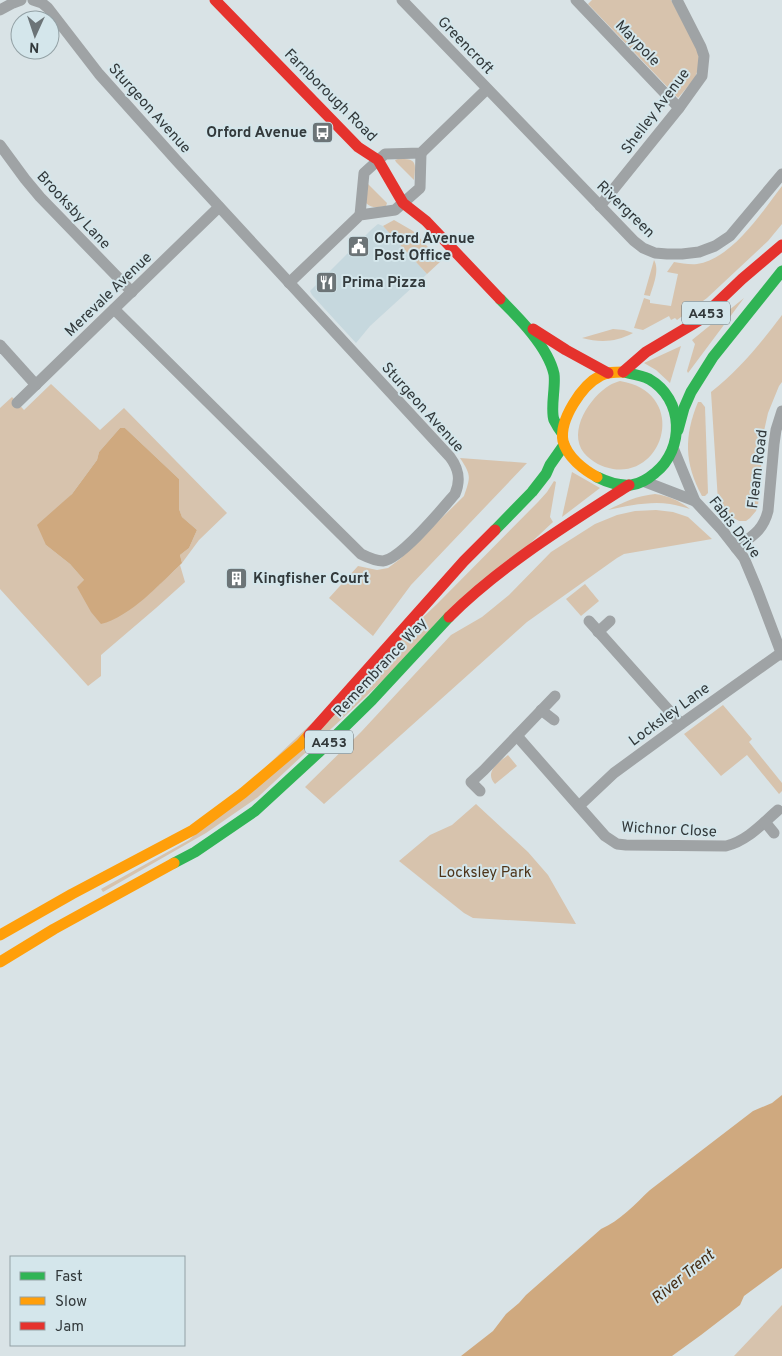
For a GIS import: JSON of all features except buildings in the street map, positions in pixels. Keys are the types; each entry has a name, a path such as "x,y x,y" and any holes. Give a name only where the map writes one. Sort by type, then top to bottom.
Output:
{"main road":[{"name":"Farnborough Road","path":"215,0 358,147 378,160 403,203 426,221 523,322 545,352 551,365 554,375 553,418 562,433"},
{"name":"A453","path":"623,372 646,352 698,321 742,279 782,245"},
{"name":"A453","path":"677,434 684,408 691,392 713,357 782,271"},
{"name":"Farnborough Road","path":"523,322 566,350 608,373"},
{"path":"623,372 638,375 652,381 666,394 677,419 674,450 666,463 656,474 643,481 629,485 604,480 592,474 575,461 564,445 562,433 571,408 580,393 601,375 608,373 623,372"},
{"name":"Remembrance Way","path":"0,935 72,894 193,830 243,793 301,744 464,561 532,492 564,445"},
{"name":"Remembrance Way","path":"0,962 195,852 255,811 372,700 461,605 503,570 629,485"}],"street":[{"path":"0,10 21,0"},
{"name":"Sturgeon Avenue","path":"33,0 42,3 48,8 99,74 450,458 458,470 459,482 455,494 421,531 390,559 383,561 374,560 361,554 114,310"},
{"name":"Greencroft","path":"402,0 488,89"},
{"name":"Maypole","path":"576,0 679,108"},
{"name":"Shelley Avenue","path":"600,206 679,108 702,76 704,56 677,0"},
{"path":"360,215 363,174 385,154 421,153 488,89"},
{"name":"Rivergreen","path":"488,89 634,241 643,248 655,253 682,254 698,252 715,246 730,236 782,174"},
{"name":"Brooksby Lane","path":"0,145 40,198 132,292"},
{"path":"289,283 360,215 396,210 420,188 421,153"},
{"name":"Merevale Avenue","path":"17,403 219,207"},
{"path":"0,345 36,385"},
{"name":"Fleam Road","path":"736,548 760,530 766,518 775,437 782,411"},
{"name":"Fabis Drive","path":"674,450 695,501 722,530 744,558 781,654"},
{"name":"Fabis Drive","path":"643,481 695,501"},
{"path":"589,621 681,724"},
{"path":"598,632 610,621"},
{"name":"Locksley Lane","path":"579,806 614,773 781,654"},
{"path":"480,791 471,782 555,696"},
{"path":"541,710 554,720"},
{"name":"Wichnor Close","path":"517,736 610,840 617,844 726,846 746,838 778,810"},
{"path":"765,822 774,833"}],"shaded area":[{"path":"378,224 383,226 427,274 370,326 356,343 310,291"}],"green space":[{"path":"592,0 671,0 697,48 699,58 699,66 695,78 678,98 588,4"},
{"path":"409,159 414,163 414,180 396,162 395,160"},
{"path":"368,184 387,203 386,206 373,207 366,203"},
{"path":"782,186 782,224 768,241 707,298 677,320 675,318 671,320 669,316 643,330 634,328 644,298 650,300 650,303 671,306 678,274 667,272 674,262 697,264 710,260 722,253 734,244 756,221"},
{"path":"394,220 413,231 441,261 427,274 383,226"},
{"path":"654,260 656,273 654,283 650,296 644,295"},
{"path":"744,298 688,373 695,344 692,340"},
{"path":"782,315 782,382 768,413 764,431 758,506 750,518 746,521 739,521 732,517 718,501 711,392 749,356"},
{"path":"613,329 633,333 608,341 582,338"},
{"path":"681,346 670,383 656,370 644,363"},
{"path":"620,381 641,388 655,401 662,416 662,432 656,448 646,460 631,468 613,469 597,464 590,459 579,444 578,435 583,415 595,398 602,390"},
{"path":"51,384 100,430 124,408 227,513 199,540 182,563 180,555 189,548 197,530 182,517 179,509 179,479 125,428 120,428 99,452 97,460 63,503 46,545 70,564 84,580 130,609 180,565 185,582 101,655 101,676 88,686 0,589 0,408 12,397 24,410"},
{"path":"698,402 701,402 705,407 708,493 705,496 702,496 696,484 689,461 688,449 690,426"},
{"path":"460,458 527,463 411,585 373,636 329,598 358,566 377,570 388,568 400,559 464,496 469,476"},
{"path":"572,472 600,488 562,517"},
{"path":"554,481 556,482 550,517 553,522 258,797 206,833 103,892 101,889 189,840 437,604 538,502"},
{"path":"655,494 673,499 690,509 673,504 654,503 608,510 636,498"},
{"path":"656,510 673,512 688,517 712,539 624,554 617,558 527,622 324,804 305,787 361,732 451,635 482,617 509,595 551,552 595,524 617,515 635,511"},
{"path":"585,584 599,601 581,616 566,599"},
{"path":"723,705 752,739 749,742 782,783 782,791 779,794 747,755 721,776 684,734"},
{"path":"508,755 517,766 495,784 491,776 492,772"},
{"name":"Locksley Park","path":"476,804 528,852 548,875 576,924 473,918 464,913 399,861 430,835 452,825"},
{"path":"782,1305 782,1356 734,1356"}],"water":[{"path":"120,428 125,428 179,479 179,509 182,517 197,530 189,548 180,555 182,563 134,607 101,624 91,612 77,587 84,580 70,564 46,545 37,525 72,494 97,460 99,452"},
{"name":"River Trent","path":"782,1095 782,1268 744,1296 740,1305 672,1356 461,1356 493,1331 506,1314 526,1295 601,1229 621,1217 650,1190 753,1111 772,1103"}],"traffic: fast":[{"path":"678,430 691,392 713,357 782,271"},
{"path":"500,299 532,334 551,364 554,374 553,415 562,433"},
{"path":"597,477 622,485 631,485 644,481 665,463 672,451 676,438 674,411 669,399 661,388 649,379 623,372"},
{"path":"495,530 532,492 564,445"},
{"path":"174,863 195,852 255,811 372,700 449,617"}],"traffic: slow":[{"path":"597,477 572,458 565,447 563,441 565,423 573,404 586,387 600,376 614,372 623,372"},
{"path":"0,935 72,894 193,830 243,793 309,735"},
{"path":"0,962 54,929 174,863"}],"traffic: jam":[{"path":"215,0 358,147 378,160 403,203 426,221 500,299"},
{"path":"623,372 646,352 698,321 742,279 782,245"},
{"path":"533,329 608,373"},
{"path":"449,617 512,563 629,485"},
{"path":"309,735 464,561 495,530"}],"place":[{"name":"Orford Avenue","path":"323,132"},
{"name":"Orford Avenue Post Office","path":"358,247"},
{"name":"Prima Pizza","path":"326,282"},
{"name":"Kingfisher Court","path":"237,578"}]}
